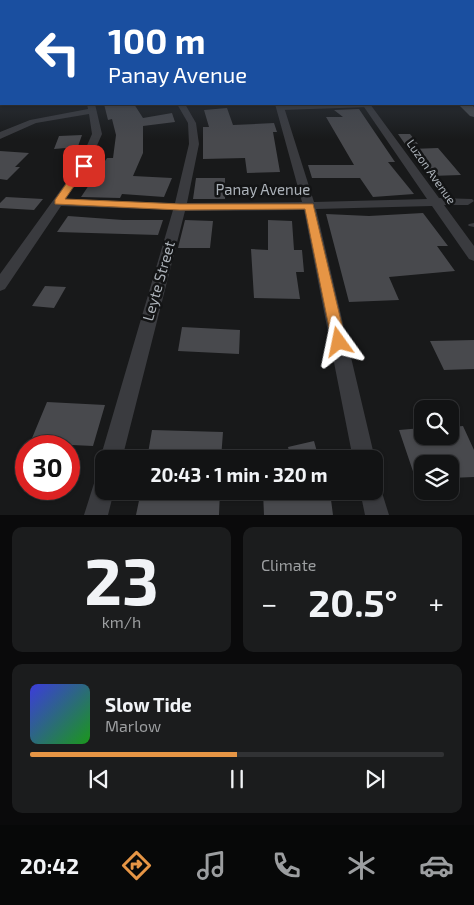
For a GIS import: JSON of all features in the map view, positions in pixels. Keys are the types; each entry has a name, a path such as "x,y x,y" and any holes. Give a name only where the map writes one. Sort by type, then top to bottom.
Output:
{"street":[{"name":"Leyte Street","path":"113,450 180,207 194,144 192,123 182,105"},
{"path":"362,450 309,206 280,106 366,105"},
{"name":"Luzon Avenue","path":"366,105 474,256"},
{"path":"0,136 35,121 92,108 97,134 84,166 0,285"},
{"name":"Panay Avenue","path":"58,202 180,207 309,206 468,201"},
{"path":"96,515 100,500"},
{"path":"373,500 377,515"}],"building":[{"path":"104,105 135,105 143,118 172,113 175,122 143,126 143,153 133,176 172,178 164,197 122,194 120,198 81,197 107,158 113,158 116,135 112,119 108,120"},
{"path":"227,108 233,125 274,123 277,132 273,132 280,172 247,173 245,158 203,159 203,127 209,127 204,110"},
{"path":"359,109 395,162 388,162 414,194 373,197 360,178 312,178 308,165 354,165 326,117 343,117 334,110"},
{"path":"398,134 410,134 418,144 405,144"},
{"path":"82,135 76,152 64,153 66,148 54,149 59,136"},
{"path":"438,148 461,175 430,176 411,149"},
{"path":"0,151 29,153 15,167 20,167 7,180 0,179"},
{"path":"196,178 225,178 225,199 193,199"},
{"path":"6,197 43,199 34,210 0,208 0,203"},
{"path":"423,213 448,246 437,246 455,271 389,277 399,300 349,302 326,214 369,216"},
{"path":"68,216 123,220 163,220 158,235 57,232"},
{"path":"185,220 213,221 210,248 178,248"},
{"path":"268,220 292,221 294,250 302,250 304,272 296,272 300,299 254,298 251,249 268,250"},
{"path":"45,286 66,287 54,308 32,306"},
{"path":"182,327 240,330 239,354 178,351"},
{"path":"474,340 474,369 444,370 430,341"},
{"path":"47,402 105,405 93,446 80,445 80,435 33,435"},
{"path":"459,426 463,426 474,450 474,477 459,478 459,455 414,455 414,474 399,430 414,429 414,445 459,445"},
{"path":"152,430 223,432 222,450 149,450"},
{"path":"314,441 316,450 289,450 288,447"},
{"path":"139,500 220,500 219,515 136,515"},
{"path":"263,500 331,500 333,515 264,515"}],"route":[{"path":"84,166 58,202 180,207 309,206 339,342"}]}
